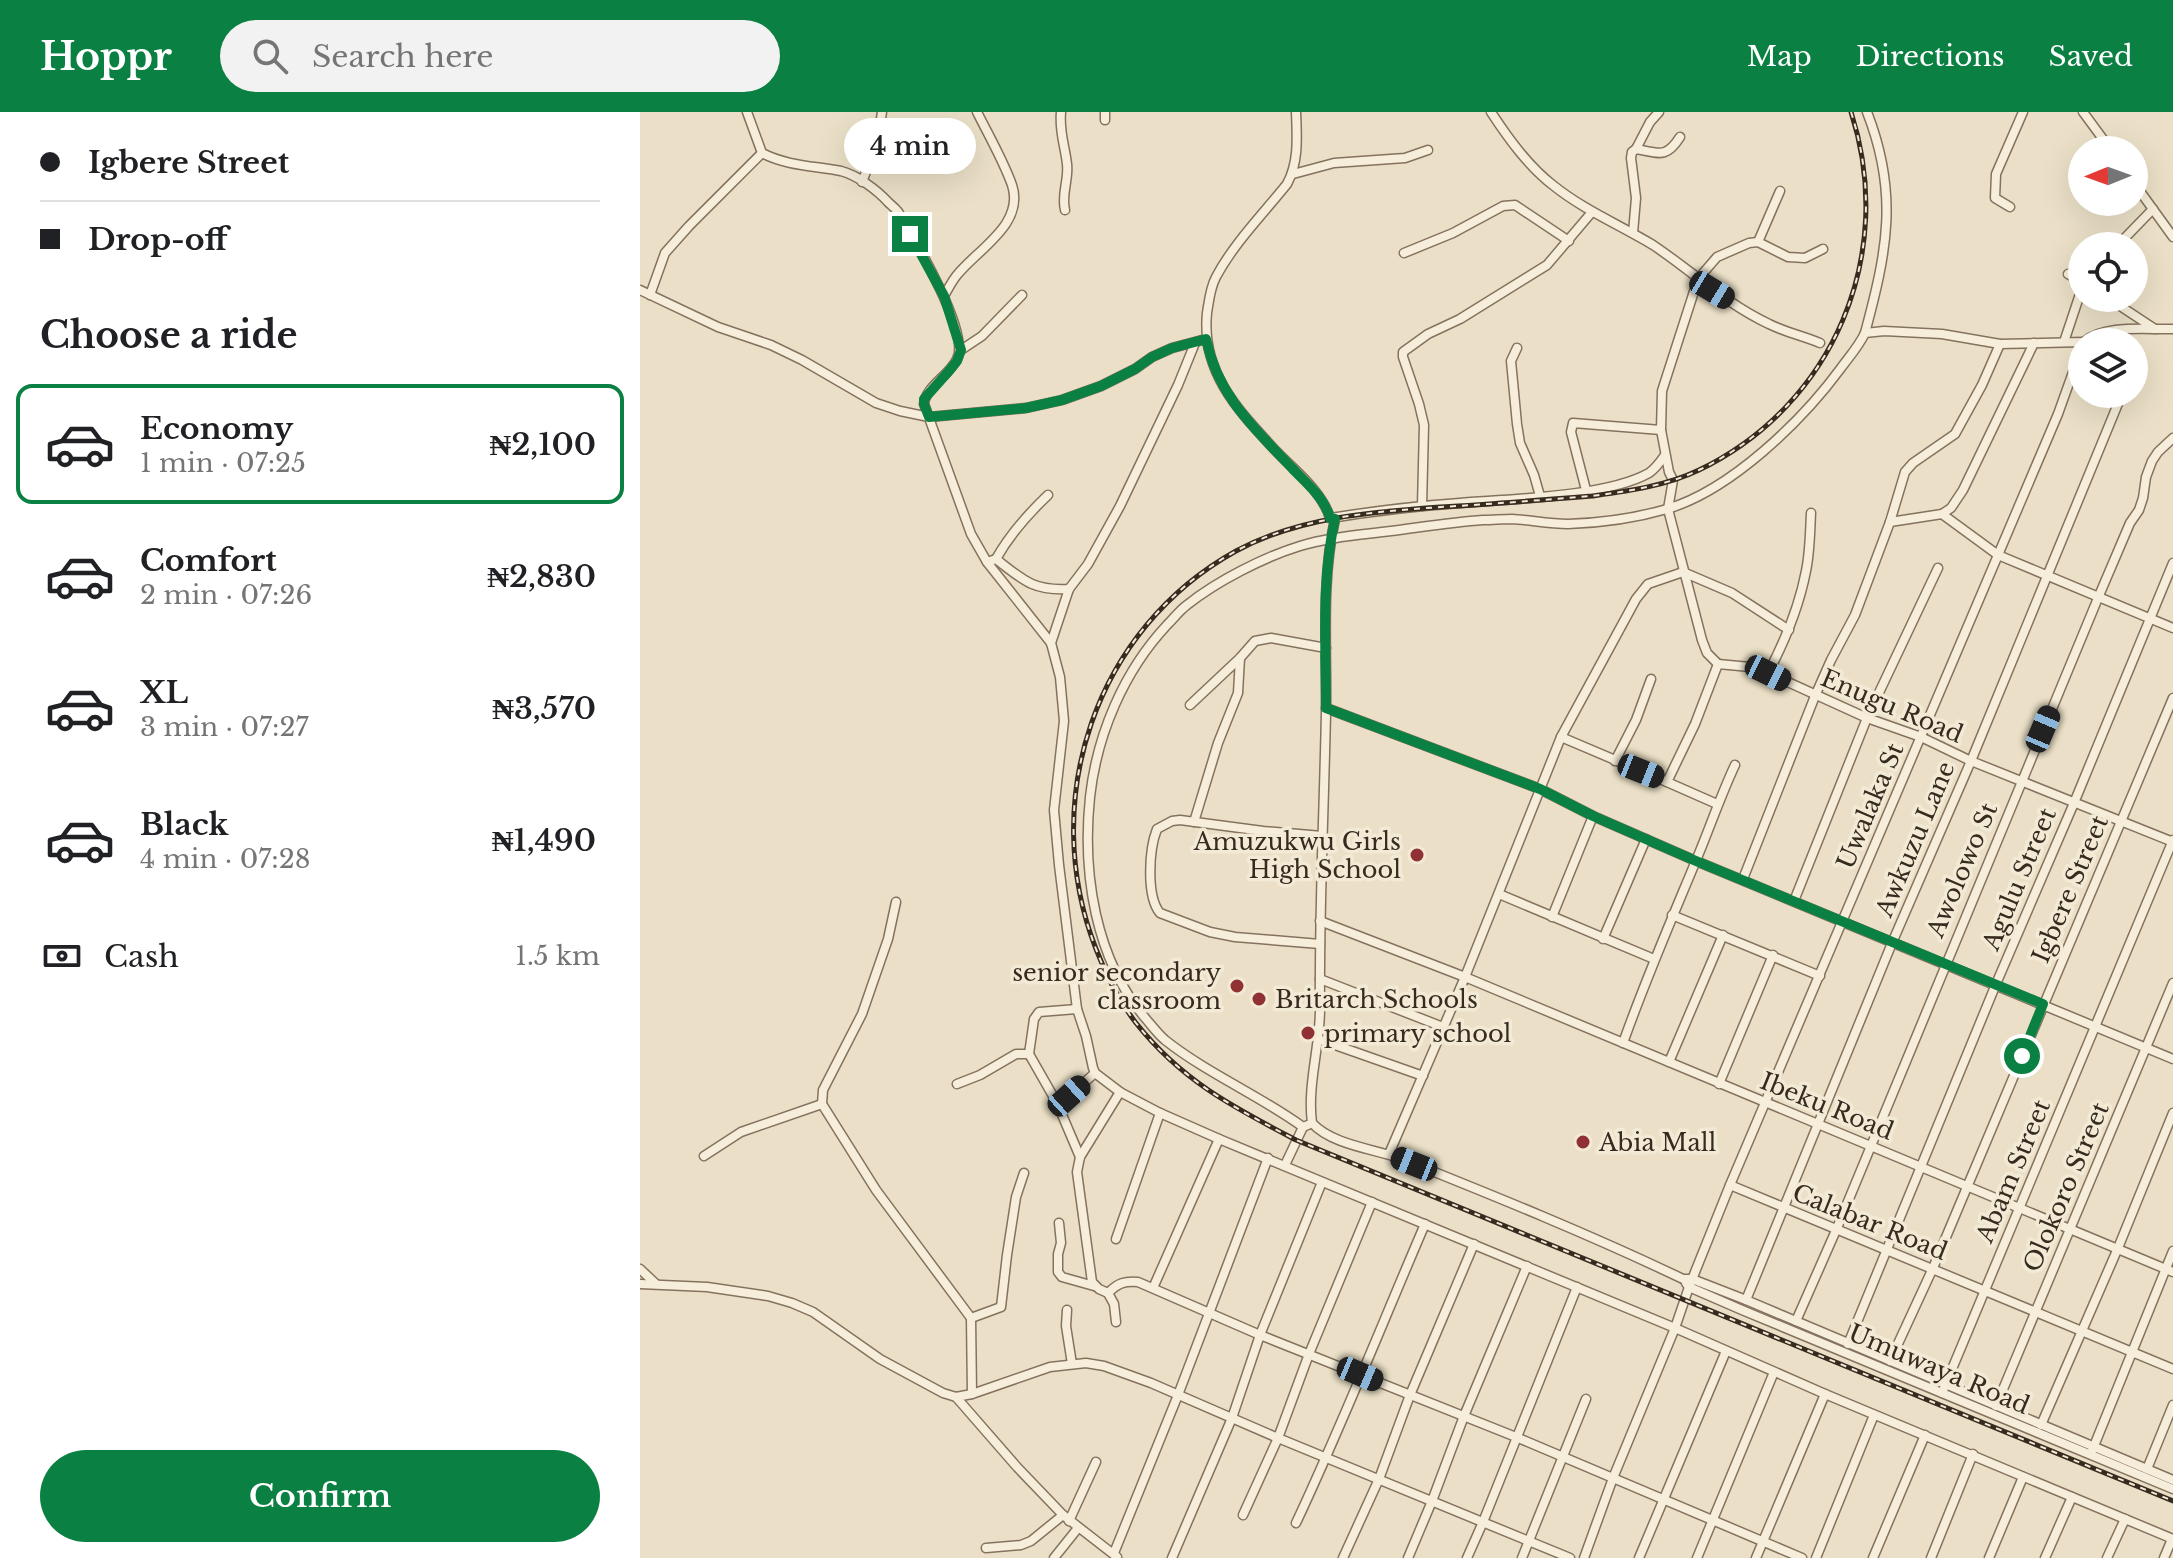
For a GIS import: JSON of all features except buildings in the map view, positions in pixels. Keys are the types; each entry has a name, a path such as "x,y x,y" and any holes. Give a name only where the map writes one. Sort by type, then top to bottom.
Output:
{"street":[{"path":"747,112 762,153 773,159 844,172 881,194 901,215 944,296 961,350"},
{"path":"862,182 885,112"},
{"path":"944,296 956,276 1002,229 1012,215 1015,201 1012,186 977,112"},
{"path":"1061,112 1061,137 1068,167 1062,199 1065,210"},
{"path":"1296,112 1297,153 1293,174 1226,260 1214,281 1209,299 1206,339 1221,381 1236,408 1320,498 1330,518 1335,519 1326,603 1320,979 1312,1123 1319,1131 1332,1137 1389,1154 1539,1214 1688,1282"},
{"path":"1491,112 1512,144 1553,185 1592,212 1665,253 1712,290 1770,324 1820,343"},
{"path":"1633,233 1636,198 1632,152 1659,112"},
{"path":"1303,1127 1161,1037 1127,993 1111,960 1094,909 1088,818 1099,750 1119,695 1151,642 1186,605 1237,573 1299,546 1331,539 1477,521 1512,519 1568,524 1668,509 1697,497 1723,481 1771,445 1800,419 1834,378 1865,333 1877,290 1888,218 1881,161 1867,112"},
{"path":"2010,207 1995,198 1996,174 2023,112"},
{"path":"2083,112 2101,136"},
{"path":"1636,149 1662,154 1669,152 1680,137"},
{"path":"1293,174 1334,163 1405,158 1428,150"},
{"path":"650,295 665,253 762,153"},
{"path":"1758,242 1780,191"},
{"path":"2148,202 2173,237"},
{"path":"1404,253 1453,233 1510,204 1569,241"},
{"path":"2131,232 2153,209"},
{"path":"1422,506 1424,425 1403,352 1428,334 1460,319 1547,265 1592,212"},
{"path":"1667,782 1695,724 1718,664 1707,653 1702,640 1668,509 1673,480 1661,430 1662,391 1698,279 1717,257 1758,242 1788,257 1805,258 1823,249"},
{"path":"640,290 718,327 782,350 876,403 929,417 1026,408 1062,400 1101,386 1172,348 1206,339"},
{"path":"1022,295 982,336 961,350 957,361 924,399 924,404 971,534 1051,643 1060,677 1064,721 1054,810 1077,1009 1095,1073 1120,1092 1219,1139 2172,1539 2164,1558"},
{"path":"2064,342 2074,312"},
{"path":"2129,312 2156,330"},
{"path":"2148,330 2173,329"},
{"path":"1865,333 1942,334 2000,344 2068,342"},
{"path":"1051,643 1069,589 1088,564 1120,506 1195,343"},
{"path":"1890,522 1942,514 1951,508 1963,490 2034,343"},
{"path":"1743,879 1815,696 1855,615 1905,472 1955,434 2000,344"},
{"path":"1517,348 1511,361 1517,424 1520,443 1540,496"},
{"name":"Uwalaka St","path":"1584,1558 1613,1478 1675,1328 1688,1282 2068,386"},
{"name":"Awkuzu Lane","path":"1746,1300 2116,408"},
{"path":"1586,490 1571,432 1573,423 1661,430"},
{"name":"Awolowo St","path":"1796,1321 2098,598 2130,523 2139,510 2152,461 2173,438"},
{"path":"1330,518 1610,486 1648,473 1665,455"},
{"path":"992,561 1019,523 1048,495"},
{"path":"1768,673 1789,630 1807,568 1811,513"},
{"path":"1942,514 1998,555 2173,628"},
{"path":"992,561 1022,580 1053,590 1069,589"},
{"name":"Agulu Street","path":"1848,1344 2173,563"},
{"path":"1794,901 1867,718 1938,568"},
{"path":"1389,1154 1465,977 1561,737 1636,599 1648,584 1683,572 1732,593 1789,630"},
{"path":"1190,705 1255,641 1271,638 1326,648"},
{"path":"1194,822 1218,743 1238,693 1240,658"},
{"name":"Enugu Road","path":"1718,664 1750,667 1768,673 1867,718 1921,737 1971,761 2173,841"},
{"path":"1615,761 1640,712 1651,679"},
{"name":"Igbere Street","path":"1890,1361 1933,1268 2173,698"},
{"path":"1326,708 1540,789 1696,861 2173,1059"},
{"path":"1561,737 1717,804"},
{"path":"1623,1043 1654,959 1735,765"},
{"path":"1552,917 1593,816"},
{"path":"1320,944 1235,937 1210,932 1160,913 1151,897 1151,869 1157,829 1172,821 1322,836"},
{"path":"1603,939 1646,839"},
{"name":"Abam Street","path":"1943,1388 2173,841"},
{"path":"1499,894 1654,959"},
{"path":"896,902 888,939 862,1014 823,1090 822,1104 876,1190 971,1318 972,1394"},
{"path":"1672,915 1820,976"},
{"name":"Ibeku Road","path":"1320,921 1465,977 2169,1271"},
{"path":"1669,1062 1723,935"},
{"path":"1719,1084 1773,955"},
{"path":"1320,979 1443,1027"},
{"name":"Olokoro Street","path":"1996,1406 2173,983"},
{"path":"1077,1009 1039,1012 1034,1019 1029,1054 1057,1103 1080,1157"},
{"path":"1318,1039 1423,1076"},
{"path":"957,1084 980,1075 1016,1054 1029,1054"},
{"path":"1057,1103 1095,1073"},
{"path":"1094,1286 1077,1172 1080,1157 1120,1092"},
{"path":"704,1156 741,1132 822,1104"},
{"path":"1116,1239 1160,1113"},
{"path":"2041,1425 2173,1113"},
{"path":"1285,1165 1303,1127 1312,1123"},
{"path":"1153,1288 1219,1139"},
{"path":"956,1397 1066,1518 1116,1556 1268,1158"},
{"path":"971,1318 1001,1307 1016,1197 1024,1173"},
{"path":"1172,1558 1232,1418 1260,1335 1322,1182"},
{"name":"Calabar Road","path":"1730,1185 2173,1369"},
{"path":"1243,1515 1278,1438 1372,1202"},
{"path":"1059,1223 1061,1243 1058,1272 1062,1277 1108,1293 1114,1304 1116,1322"},
{"path":"1296,1523 1425,1224"},
{"path":"1343,1558 1379,1479 1410,1395 1474,1244"},
{"path":"2092,1450 2131,1352 2169,1271 2173,1251"},
{"path":"1408,1558 1527,1266"},
{"path":"640,1269 656,1284"},
{"path":"1108,1293 1123,1281 1138,1282 1802,1558"},
{"name":"Umuwaya Road","path":"1688,1282 1746,1300 1890,1361 1943,1388 2041,1425 2173,1489"},
{"name":"Umuwaya Road","path":"1688,1282 2092,1450 2173,1480"},
{"path":"640,1284 707,1287 768,1296 792,1303 813,1312 880,1359 956,1397 1050,1367 1072,1364 1104,1366 1570,1558"},
{"path":"1467,1558 1577,1287"},
{"path":"1067,1310 1066,1326 1072,1364"},
{"path":"1639,1558 1726,1351"},
{"path":"1697,1558 1774,1372"},
{"path":"1756,1558 1825,1394"},
{"path":"1522,1558 1586,1399"},
{"path":"2147,1469 2173,1405"},
{"path":"1816,1558 1874,1415"},
{"path":"1873,1558 1925,1435"},
{"path":"1931,1558 1973,1454"},
{"path":"986,1548 1021,1545 1066,1518 1096,1462"},
{"path":"1989,1558 2023,1477"},
{"path":"2045,1558 2072,1497"},
{"path":"2107,1558 2125,1519"},
{"path":"1054,1558 1078,1528"}],"railway":[{"path":"1851,112 1863,165 1866,219 1859,271 1843,320 1819,366 1786,407 1746,442 1699,470 1660,484 1592,496 1388,511 1310,523 1236,551 1187,584 1146,625 1114,672 1091,723 1078,778 1074,835 1080,892 1104,968 1136,1023 1190,1077 1251,1116 1296,1140 2173,1501"}],"place":[{"name":"Amuzukwu Girls High School","path":"1417,855"},
{"name":"senior secondary classroom","path":"1237,986"},
{"name":"Britarch Schools","path":"1259,999"},
{"name":"primary school","path":"1308,1033"},
{"name":"Abia Mall","path":"1583,1142"}],"route":[{"path":"910,234 944,296 961,350 957,361 926,394 924,404 929,417 1026,408 1062,400 1101,386 1172,348 1206,339 1221,381 1236,408 1320,498 1330,518 1335,519 1326,603 1326,708 1540,789 1696,861 2043,1004 2022,1056"}]}
